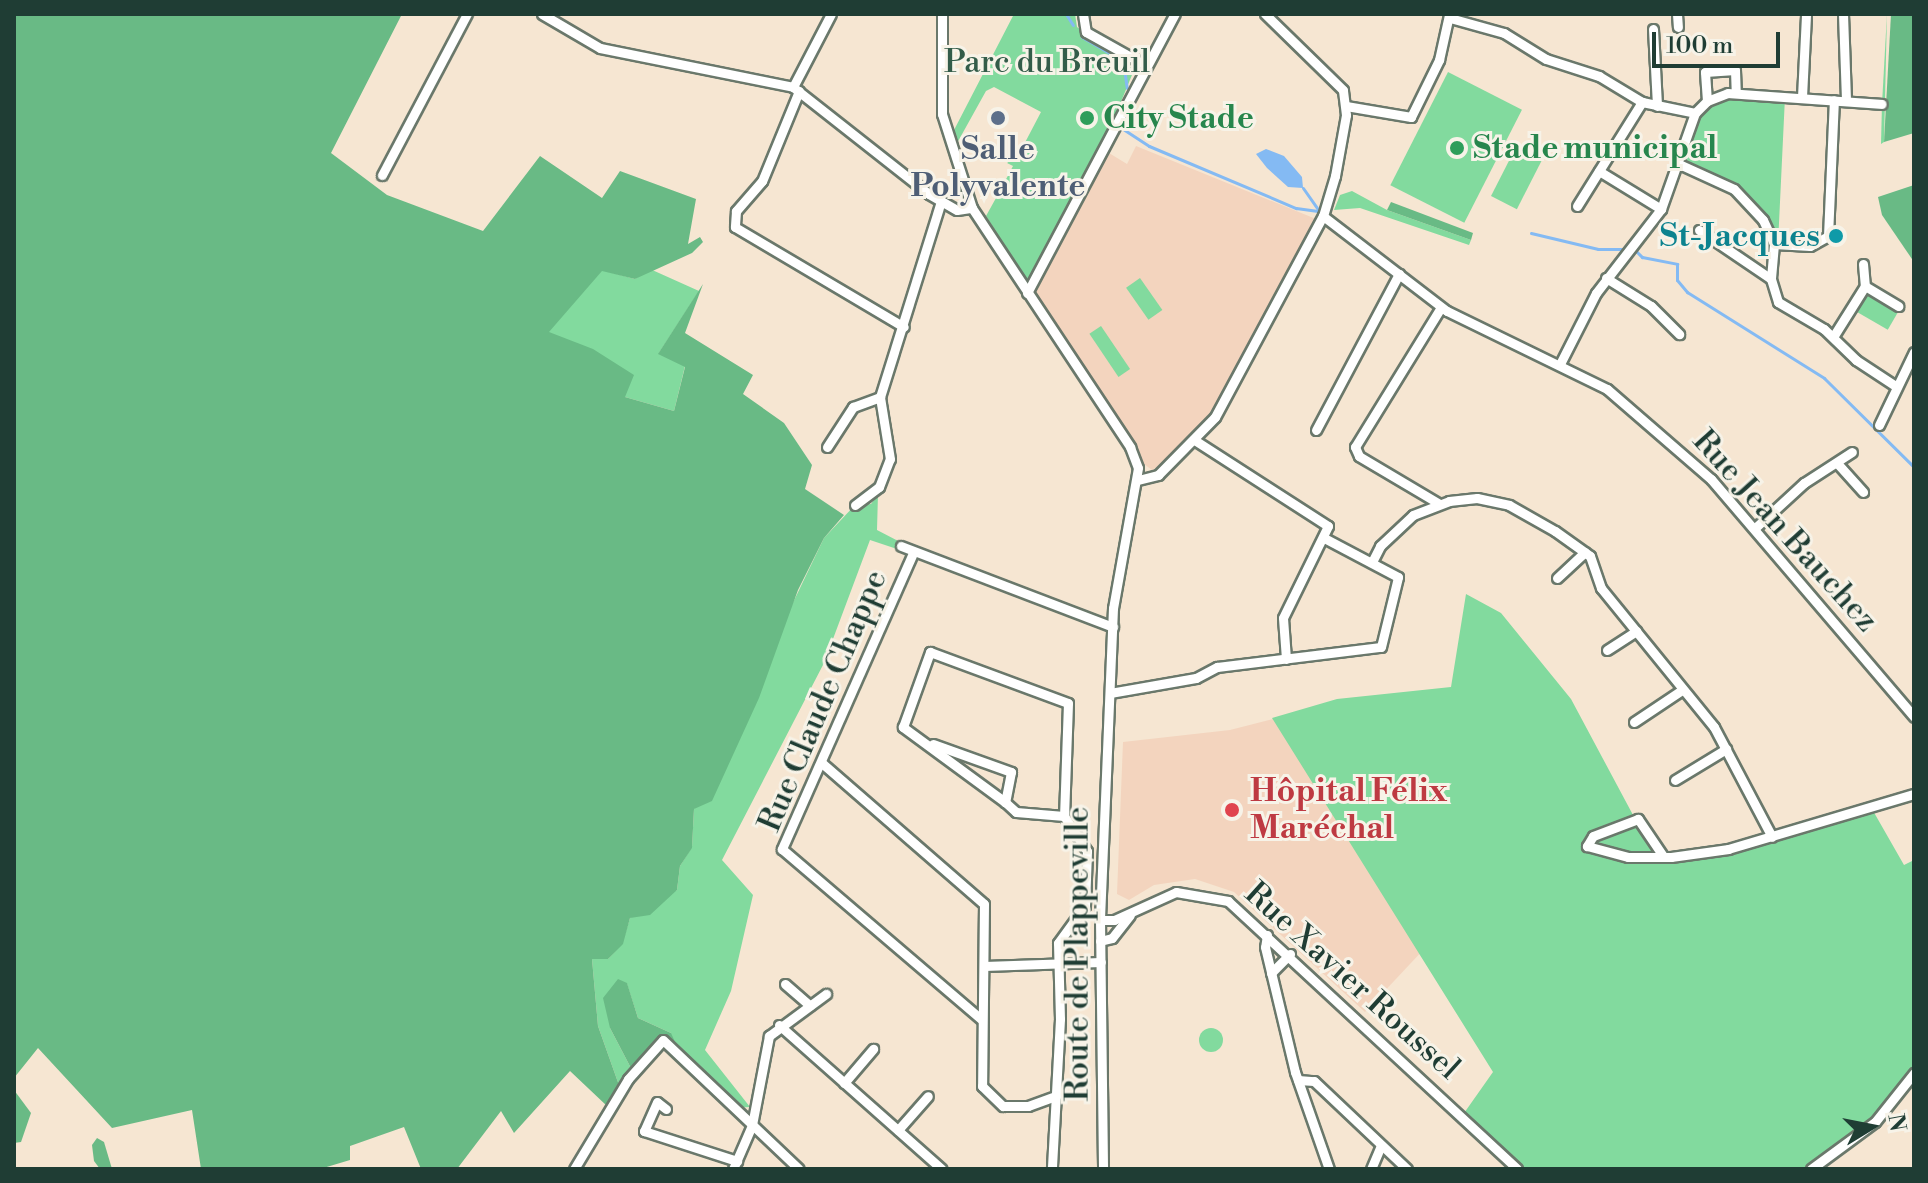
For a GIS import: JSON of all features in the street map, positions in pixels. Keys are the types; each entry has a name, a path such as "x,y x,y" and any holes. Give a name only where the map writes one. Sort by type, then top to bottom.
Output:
{"street":[{"path":"382,175 467,14"},
{"path":"542,14 600,48 796,89 941,201 957,210 972,208"},
{"path":"831,14 796,89 778,150 762,181 736,211 740,234 904,327"},
{"path":"942,14 944,123 972,208 1130,447 1138,480 1158,475 1196,441 1229,394 1323,216 1346,106 1337,84 1265,14"},
{"path":"1083,14 1086,32 1145,65"},
{"path":"1027,293 1113,138 1119,113 1175,14"},
{"path":"1677,14 1678,27"},
{"path":"1802,97 1806,14"},
{"path":"1843,14 1846,101"},
{"path":"1346,106 1411,117 1439,60 1449,16 1504,33 1546,59 1599,76 1642,102 1695,113"},
{"path":"1653,29 1657,106"},
{"path":"1707,101 1705,72 1735,70 1736,93"},
{"path":"1561,362 1606,278 1661,209 1695,113 1707,101 1736,93 1882,104"},
{"path":"1774,244 1817,245 1828,236 1834,100"},
{"path":"1577,206 1642,102"},
{"path":"1679,164 1734,189 1756,210 1774,244 1771,279 1778,302 1833,337 1856,360 1901,389 1879,425"},
{"path":"1599,171 1661,209"},
{"path":"855,505 879,487 887,468 891,447 880,397 904,327 925,239 941,201"},
{"name":"Rue Jean Bauchez","path":"1323,216 1441,307 1597,380 1674,445 1755,528 1914,717"},
{"path":"1699,230 1771,279"},
{"path":"1833,337 1865,286 1863,264"},
{"path":"1316,430 1399,274"},
{"path":"1606,278 1662,314 1679,334"},
{"path":"1865,286 1898,306"},
{"path":"1438,503 1359,456 1355,447 1441,307"},
{"path":"1894,385 1914,352"},
{"path":"827,447 853,407 880,397"},
{"path":"1196,441 1328,526 1283,618 1286,659"},
{"path":"1755,528 1804,483 1852,452"},
{"path":"1837,463 1863,492"},
{"name":"Route de Plappeville","path":"1103,1169 1100,920 1113,627 1116,570 1138,480"},
{"path":"1372,562 1401,524 1438,503 1477,498 1509,505 1585,552 1601,588 1726,749 1772,837"},
{"path":"1110,693 1196,678 1217,667 1381,647 1398,577 1324,538"},
{"path":"901,546 1113,627"},
{"path":"1557,578 1585,552"},
{"name":"Rue Claude Chappe","path":"913,553 823,764 782,849 982,1020"},
{"path":"1607,650 1636,631"},
{"path":"1052,1169 1059,938 1085,906 1087,851 1064,816 1069,711 1062,698 932,651 903,727 927,742 1016,812 1064,816"},
{"path":"1634,722 1682,690"},
{"path":"927,742 1011,772 1005,802"},
{"path":"1675,780 1726,749"},
{"path":"823,764 984,904 982,1086 1003,1106 1028,1106 1056,1096"},
{"path":"1663,856 1638,819 1593,836 1587,846 1597,851 1663,856 1728,849 1914,794"},
{"name":"Rue Xavier Roussel","path":"1100,920 1132,912 1159,896 1207,893 1228,901 1290,954 1517,1169"},
{"name":"Rue Xavier Roussel","path":"1100,941 1112,938 1132,912"},
{"path":"1267,935 1265,947 1298,1080 1329,1169"},
{"path":"1271,973 1290,954"},
{"path":"984,966 1101,962"},
{"path":"785,984 810,1006"},
{"path":"666,1109 657,1102 644,1131 735,1166 752,1125 769,1036 779,1025 826,994"},
{"path":"779,1025 942,1169"},
{"path":"574,1169 628,1079 663,1040 799,1169"},
{"path":"844,1083 873,1049"},
{"path":"1811,1169 1875,1122 1914,1073"},
{"path":"1298,1080 1314,1081 1407,1169"},
{"path":"1302,1095 1323,1091"},
{"path":"898,1130 928,1096"},
{"path":"1371,1169 1381,1145"}],"shaded area":[{"path":"1136,146 1316,219 1215,409 1175,455 1152,470 1144,464 1031,292 1109,153 1127,164"},
{"name":"Hôpital Félix Maréchal","path":"1289,715 1425,948 1365,1012 1234,892 1195,879 1154,885 1129,900 1117,894 1123,742 1230,730"}],"green space":[{"path":"14,14 402,14 331,153 387,195 483,231 540,156 602,198 620,171 696,199 688,244 700,237 703,242 692,253 635,279 602,271 549,332 593,349 634,375 625,397 674,411 685,367 658,354 703,284 685,333 753,375 743,394 784,423 812,465 805,489 844,515 824,538 798,590 759,698 712,801 694,809 692,848 680,866 677,890 650,915 630,918 623,944 608,959 592,959 598,1026 620,1088 607,1106 570,1071 514,1133 501,1111 457,1169 421,1169 404,1127 350,1146 350,1160 320,1169 201,1169 192,1110 112,1128 38,1048 14,1078"},
{"name":"Parc du Breuil","path":"1014,14 1075,14 1077,27 1134,70 1107,136 1027,282 986,216 1001,189 996,184 1003,185 1013,166 1007,163 1019,154 1041,112 994,87 986,91 956,145 953,132"},
{"path":"1887,14 1884,142 1881,144 1882,104"},
{"path":"1891,14 1914,14 1914,133 1884,142"},
{"name":"Stade municipal","path":"1448,72 1522,110 1464,223 1390,185"},
{"path":"1714,96 1785,97 1778,244 1747,200 1679,164 1695,113"},
{"path":"1516,147 1542,160 1517,209 1491,196"},
{"path":"1914,185 1914,262 1882,215 1878,197"},
{"path":"1352,191 1387,210 1471,240 1469,245 1360,208 1334,210 1340,195"},
{"path":"1391,202 1473,233 1471,240 1387,210"},
{"path":"650,269 699,291 659,353 685,366 674,411 625,397 548,332 602,270 635,279"},
{"path":"1140,278 1162,310 1148,320 1126,288"},
{"path":"1864,293 1898,313 1888,330 1854,310"},
{"path":"1101,326 1130,369 1118,377 1089,334"},
{"path":"878,494 877,530 902,543 900,550 870,540 824,663 722,860 753,895 731,991 705,1050 750,1107 735,1108 671,1047 671,1033 638,1018 627,984 610,1028 633,1072 620,1088 598,1026 592,959 608,959 622,944 630,918 677,890 680,866 692,847 694,809 824,538 855,505 871,504"},
{"path":"1466,594 1501,613 1571,699 1656,858 1760,843 1872,809 1904,865 1914,860 1914,1073 1889,1106 1811,1169 1517,1169 1462,1116 1493,1072 1272,718 1337,699 1451,687"},
{"path":"618,979 627,983 638,1018 671,1033 675,1042 671,1047 663,1040 633,1072 610,1028 603,998"},
{"path":"1211,1028 1219,1032 1223,1040 1219,1048 1211,1052 1203,1048 1199,1040 1203,1032"},
{"path":"14,1090 31,1113 21,1142 14,1143"},
{"path":"97,1138 104,1142 112,1169 100,1169 94,1161 92,1145"}],"water":[{"path":"1266,149 1284,156 1302,177 1303,188 1288,187 1267,168 1256,154"}],"waterway":[{"path":"1066,14 1073,25"},
{"path":"1082,37 1123,61 1127,88"},
{"path":"1123,119 1123,129 1149,146 1296,208 1318,211"},
{"path":"1303,188 1319,211"},
{"path":"1531,233 1598,249 1625,249"},
{"path":"1635,250 1642,257 1677,264 1677,280 1687,292 1824,378 1914,467"}],"place":[{"name":"Salle Polyvalente","path":"998,118"},
{"name":"City Stade","path":"1087,118"},
{"name":"Stade municipal","path":"1457,148"},
{"name":"St-Jacques","path":"1836,236"},
{"name":"Hôpital Félix Maréchal","path":"1232,810"}]}
